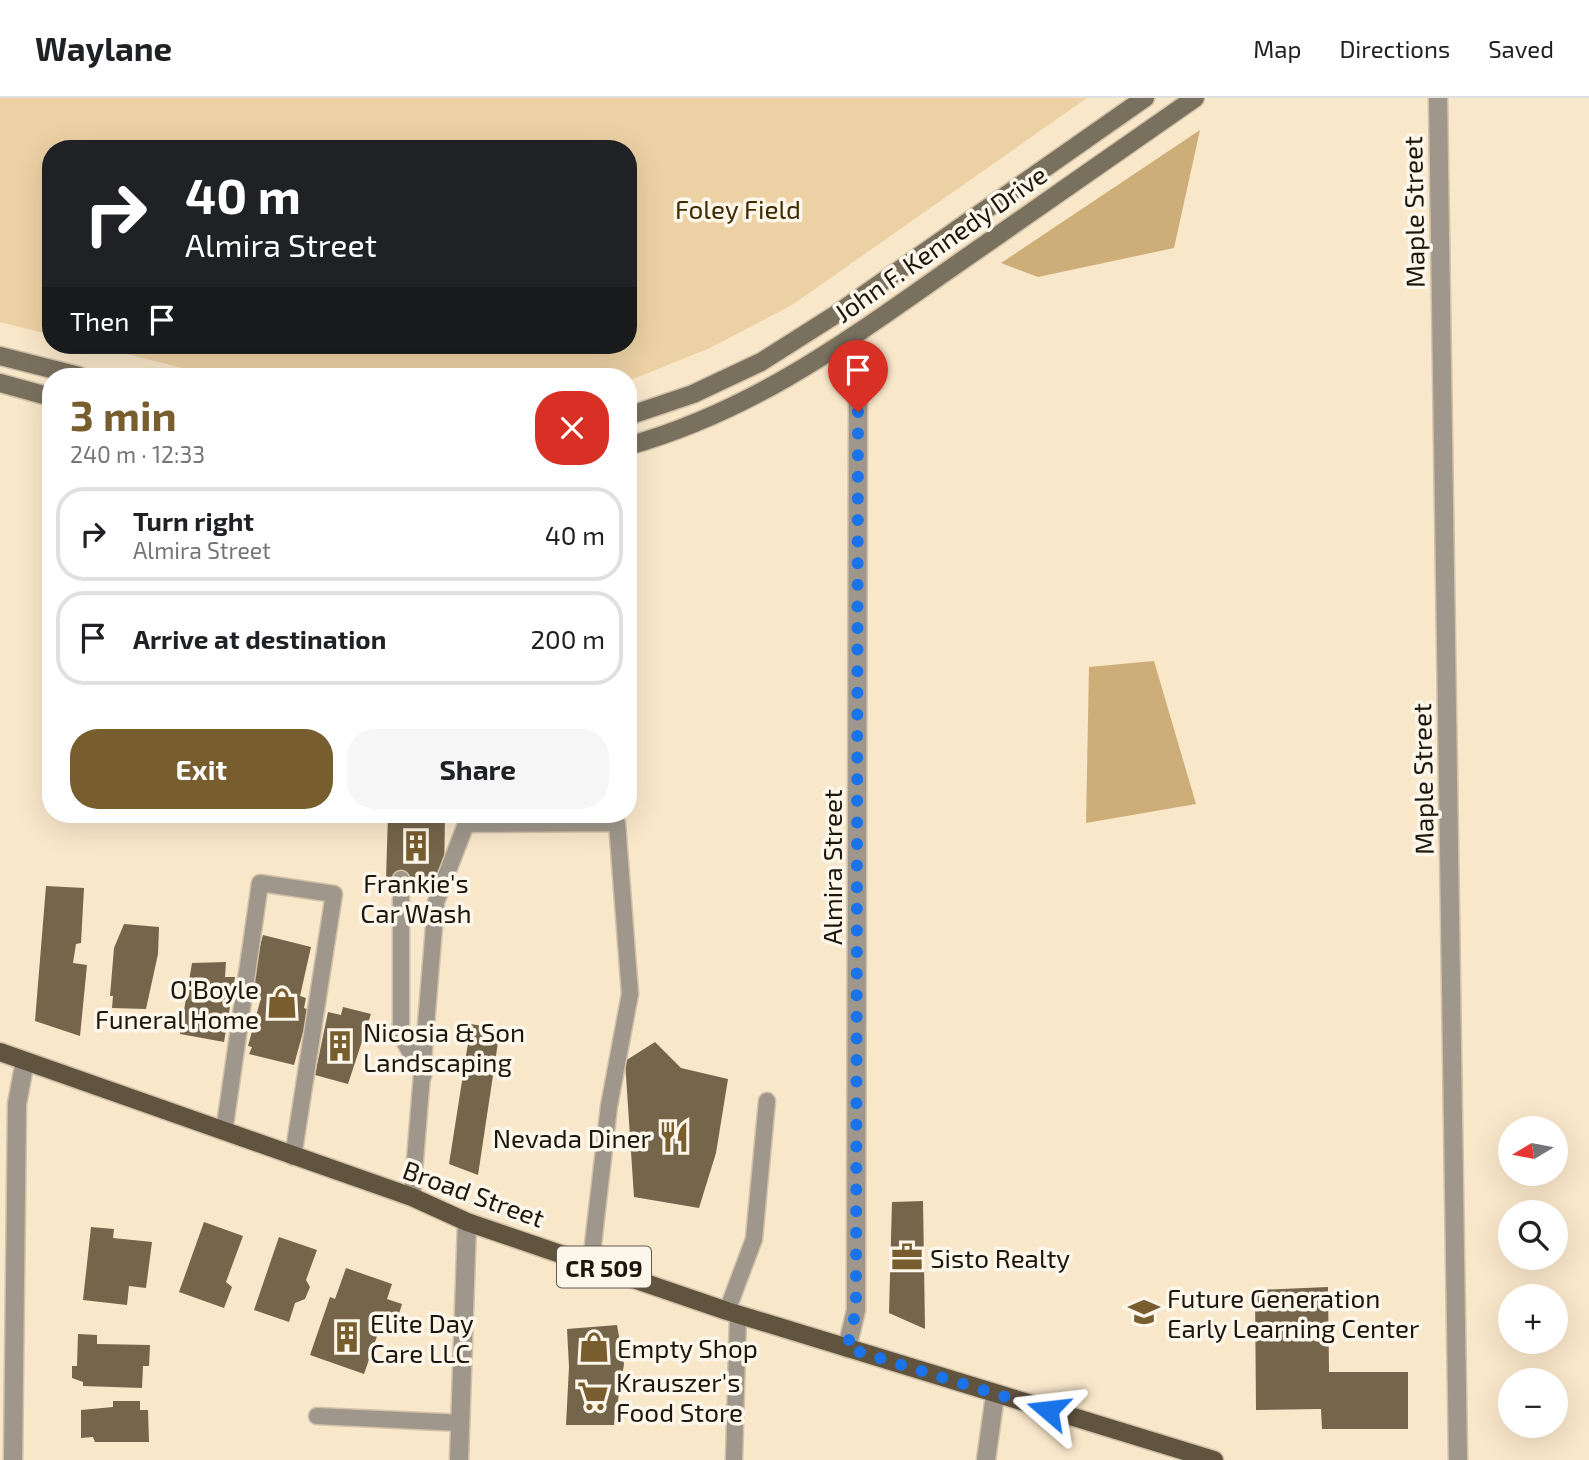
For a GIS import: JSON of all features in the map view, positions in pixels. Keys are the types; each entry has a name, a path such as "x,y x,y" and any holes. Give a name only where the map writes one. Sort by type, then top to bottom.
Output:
{"main road":[{"name":"John F. Kennedy Drive","path":"637,413 693,394 761,362 835,314 1145,98"},
{"name":"John F. Kennedy Drive","path":"637,443 704,421 775,387 851,338 1195,98"},
{"path":"0,356 47,368"},
{"path":"0,383 42,395"},
{"name":"Broad Street","path":"0,1052 412,1197 467,1222 591,1262 733,1313 1209,1459"}],"street":[{"name":"Maple Street","path":"1438,98 1458,1460"},
{"name":"Almira Street","path":"847,1348 856,1310 858,385"},
{"path":"13,1460 17,1104 25,1061"},
{"path":"459,1460 467,1222"},
{"path":"986,1460 995,1395"}],"lane":[{"path":"412,1197 436,902 465,823"},
{"path":"591,1262 609,1106 630,994 617,823"},
{"path":"401,879 401,1035 423,1076"},
{"path":"224,1132 260,883 334,894 293,1157"},
{"path":"734,1460 733,1313 754,1238 766,1101"},
{"path":"317,1416 461,1423"}],"green space":[{"name":"Foley Field","path":"0,98 1087,98 792,305 710,348 637,377 637,368 182,368 127,354 637,354 637,140 42,140 42,333 0,322"}],"shaded area":[{"path":"1200,130 1174,248 1038,277 1001,263"},
{"path":"1154,661 1196,804 1086,823 1089,667"}],"building":[{"name":"Frankie's Car Wash","path":"388,823 445,823 444,880 386,878"},
{"path":"46,886 84,888 81,943 76,944 73,963 87,965 80,1036 35,1021"},
{"path":"124,924 159,927 158,954 146,1009 112,1008 113,996 110,996 114,948"},
{"name":"O'Boyle Funeral Home","path":"263,935 311,947 300,996 306,998 304,1008 309,1010 294,1065 249,1054 252,1047 248,1046 261,998 247,994"},
{"path":"226,962 225,977 235,977 224,1042 180,1034 192,963"},
{"name":"Nicosia & Son Landscaping","path":"343,1007 371,1014 348,1084 315,1075 328,1012 341,1015"},
{"path":"471,1024 500,1029 478,1175 449,1164"},
{"name":"Nevada Diner","path":"655,1042 681,1068 728,1079 716,1153 699,1208 634,1197 625,1061"},
{"name":"Sisto Realty","path":"923,1201 925,1329 889,1313 892,1202"},
{"path":"204,1222 243,1236 226,1282 232,1287 224,1308 179,1292"},
{"path":"91,1227 114,1229 113,1238 152,1242 146,1288 129,1286 127,1305 83,1300"},
{"path":"279,1237 317,1250 306,1280 310,1287 305,1299 295,1303 289,1322 254,1310"},
{"name":"Elite Day Care LLC","path":"346,1268 392,1284 387,1299 402,1304 397,1320 384,1316 364,1374 310,1355 330,1297 335,1299"},
{"path":"1328,1287 1329,1372 1408,1372 1408,1429 1322,1429 1321,1409 1256,1410 1255,1290"},
{"path":"617,1325 624,1364 614,1425 566,1425 569,1367 567,1329"},
{"path":"78,1334 97,1335 97,1344 150,1345 149,1366 143,1366 142,1388 83,1386 83,1382 72,1378 72,1366 77,1366"},
{"path":"113,1401 140,1401 140,1410 148,1410 149,1442 95,1442 93,1437 81,1438 81,1410 113,1407"}],"place":[{"name":"Frankie's Car Wash","path":"416,846"},
{"name":"O'Boyle Funeral Home","path":"282,1003"},
{"name":"Nicosia & Son Landscaping","path":"340,1046"},
{"name":"Nevada Diner","path":"674,1137"},
{"name":"Sisto Realty","path":"907,1257"},
{"name":"Future Generation Early Learning Center","path":"1144,1312"},
{"name":"Elite Day Care LLC","path":"347,1337"},
{"name":"Empty Shop","path":"594,1347"},
{"name":"Krauszer's Food Store","path":"593,1396"}],"route":[{"path":"858,412 856,1310 847,1348 1048,1410"}]}
